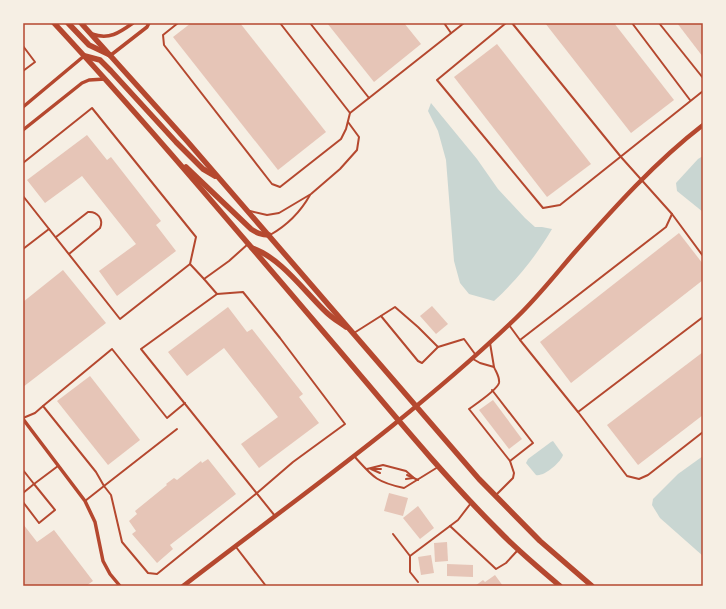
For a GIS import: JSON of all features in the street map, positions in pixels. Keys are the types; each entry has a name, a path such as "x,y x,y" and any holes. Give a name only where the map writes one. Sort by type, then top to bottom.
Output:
{"main road":[{"path":"54,23 164,146 439,466 518,550 560,586"},
{"path":"68,23 89,45 97,50 111,55"},
{"path":"81,23 249,211 495,496 540,541 592,586"},
{"path":"84,56 100,60 203,169 221,180"},
{"path":"164,146 251,229 258,234 269,235"},
{"path":"250,246 260,251 280,266 327,313 354,333"}],"street":[{"path":"90,33 100,37 110,36 120,33 133,23"},
{"path":"111,55 147,27 149,23"},
{"path":"23,107 84,56"},
{"path":"23,130 88,80 106,80"},
{"path":"183,586 399,420 476,355 509,325 530,303 641,179 703,125"},
{"path":"23,419 84,501 96,522 103,561 110,574 119,585"}],"lane":[{"path":"178,23 163,35 164,44 272,184 280,187 341,139 350,113 464,23"},
{"path":"280,23 350,113"},
{"path":"310,23 369,98"},
{"path":"444,23 451,33"},
{"path":"506,23 437,80 543,208 560,205 703,91"},
{"path":"512,23 620,157 672,214 703,256"},
{"path":"632,23 690,100"},
{"path":"659,23 703,78"},
{"path":"23,46 35,62 23,71"},
{"path":"23,163 92,108 196,237 190,264 120,319 23,196"},
{"path":"249,211 267,215 279,213 311,194 340,169 357,150 359,137 348,122"},
{"path":"269,235 278,230 304,207 311,194"},
{"path":"56,237 88,212 92,211 97,214 102,224 100,228 69,254"},
{"path":"520,340 666,227 672,214"},
{"path":"23,249 49,229"},
{"path":"204,279 250,246"},
{"path":"190,264 217,294"},
{"path":"43,406 96,472 111,495 122,542 148,573 157,574 257,493 293,462 345,424 243,292 217,294 141,349 185,403 257,493 275,516"},
{"path":"354,333 395,307 438,347"},
{"path":"381,316 418,361 422,363 438,347 464,339 476,355"},
{"path":"578,412 703,317"},
{"path":"509,325 627,476 639,479 648,475 703,432"},
{"path":"490,342 494,367 499,382 492,390 469,409 510,461 514,473 513,478 495,496"},
{"path":"23,419 35,413 112,349 167,418 185,403"},
{"path":"472,358 480,363 494,367"},
{"path":"492,390 533,443 510,461"},
{"path":"84,501 177,429"},
{"path":"354,455 374,478 387,485 404,488 439,466"},
{"path":"371,469 379,465 383,465 406,471 414,478"},
{"path":"23,493 58,466"},
{"path":"367,469 381,469"},
{"path":"371,469 380,473"},
{"path":"23,470 55,510 39,523 23,502"},
{"path":"408,475 418,480"},
{"path":"406,479 414,478"},
{"path":"410,556 458,520 472,502"},
{"path":"450,526 496,569 506,562 518,550"},
{"path":"393,534 410,556 410,572 418,582"},
{"path":"235,546 266,586"}],"shaded area":[{"path":"431,103 477,159 498,189 525,218 535,227 552,229 526,267 494,301 469,294 460,283 454,261 446,160 438,131 428,111"},
{"path":"703,156 703,212 677,191 676,183 698,159"},
{"path":"553,441 563,455 562,458 548,471 543,474 536,475 526,463 528,459"},
{"path":"703,456 703,556 660,518 652,505 653,499 678,474"}],"building":[{"path":"191,23 240,23 326,132 278,170 173,37"},
{"path":"327,23 404,23 421,44 374,82"},
{"path":"545,23 614,23 674,100 631,133"},
{"path":"677,23 703,23 703,57"},
{"path":"497,44 591,164 547,197 454,77"},
{"path":"87,135 107,160 111,157 161,221 156,225 176,251 117,296 99,271 136,244 82,176 45,203 27,180"},
{"path":"679,233 703,264 703,280 571,383 540,342"},
{"path":"63,270 106,323 23,387 23,302"},
{"path":"432,306 448,324 436,334 420,316"},
{"path":"228,307 247,332 252,329 303,394 299,397 319,423 259,468 241,444 278,417 224,348 187,376 168,352"},
{"path":"703,352 703,415 638,465 607,425"},
{"path":"90,376 140,440 108,465 57,401"},
{"path":"493,400 522,439 509,449 479,410"},
{"path":"208,459 236,494 170,545 173,549 157,563 132,534 136,531 129,521 137,514 135,511 167,485 166,484 174,478 177,480 201,461 202,463"},
{"path":"389,493 408,498 403,516 384,511"},
{"path":"418,506 434,528 420,539 403,518"},
{"path":"23,524 37,542 54,530 93,581 86,586 23,586"},
{"path":"447,542 448,561 435,562 434,543"},
{"path":"431,555 434,573 421,575 418,557"},
{"path":"447,564 473,565 473,577 447,576"},
{"path":"495,575 503,586 475,586 483,580 485,582"}]}
